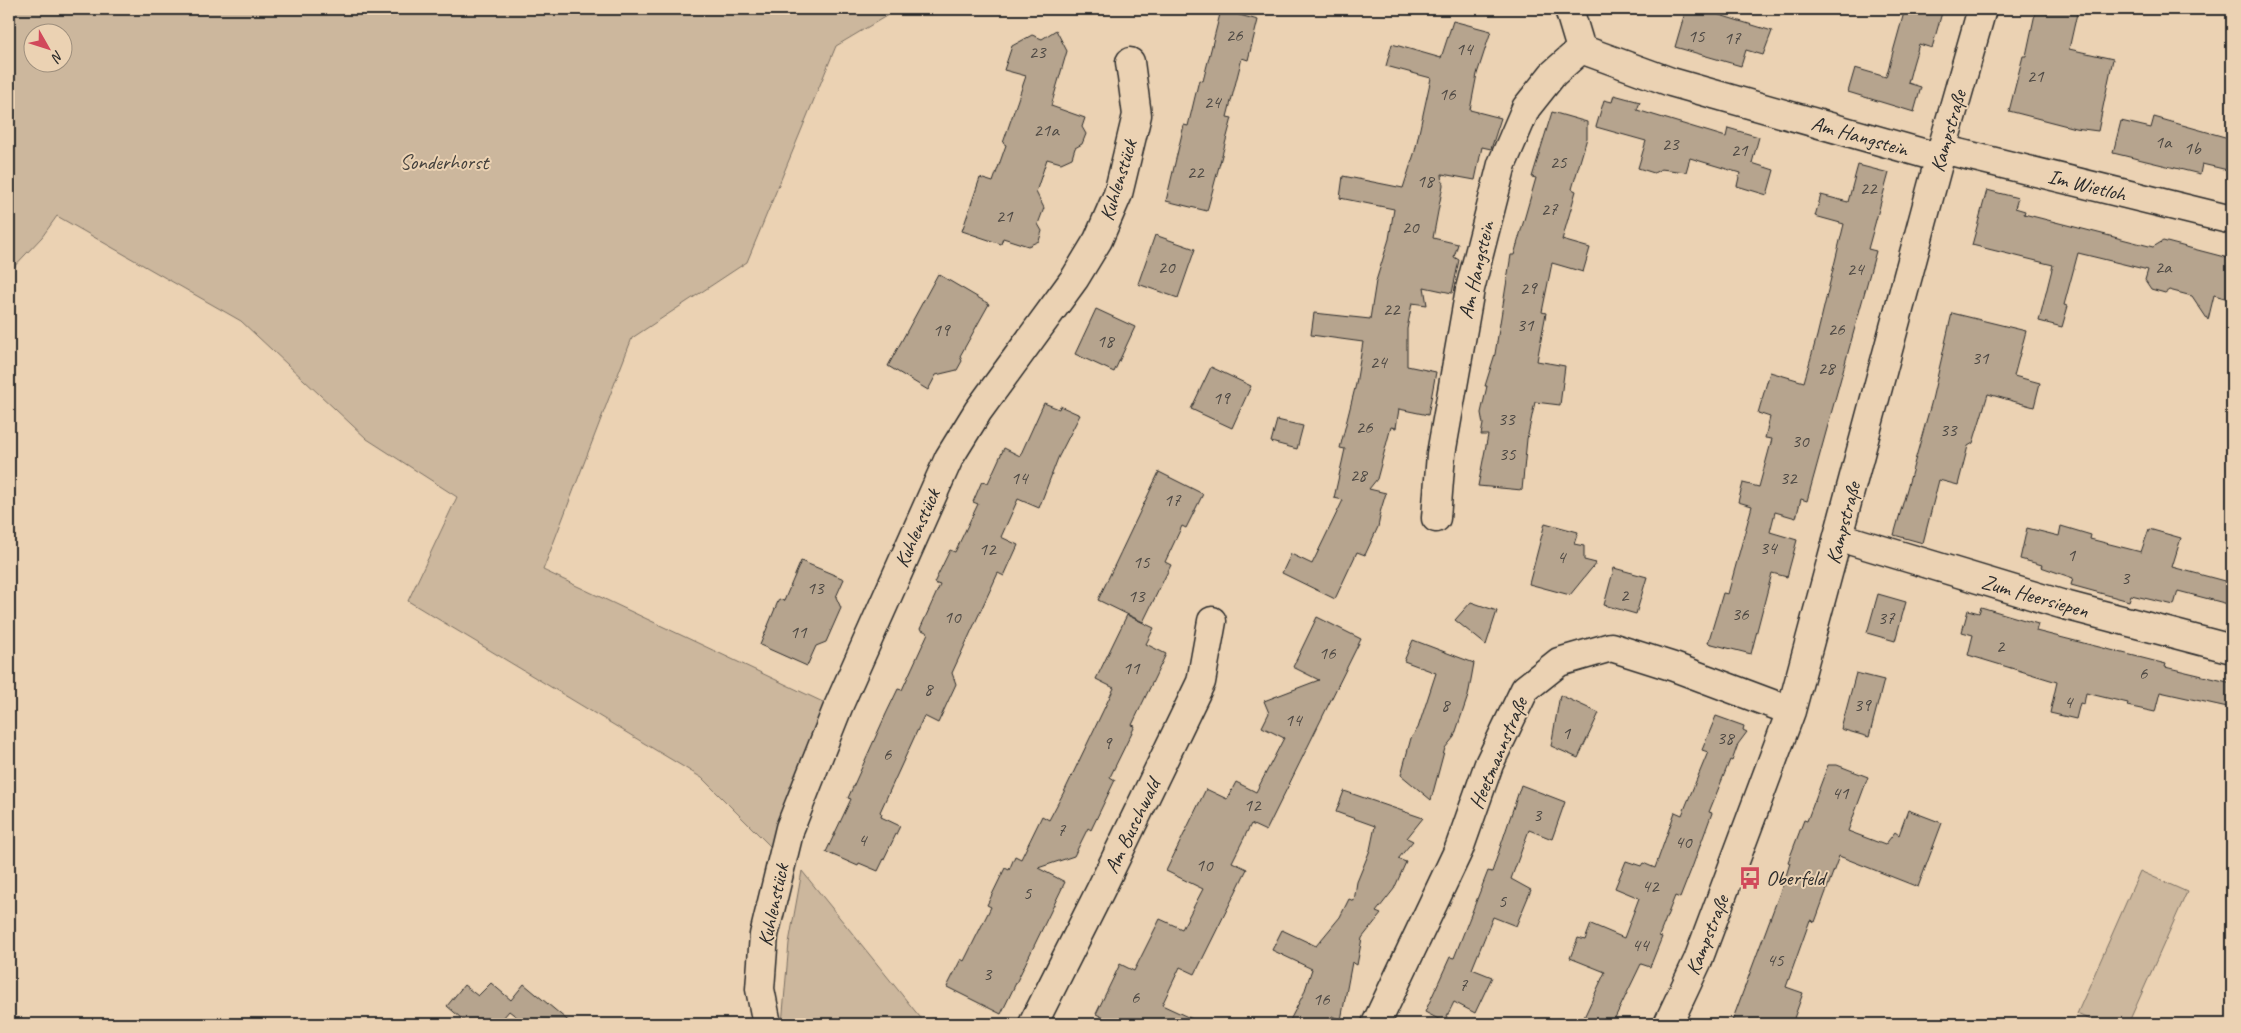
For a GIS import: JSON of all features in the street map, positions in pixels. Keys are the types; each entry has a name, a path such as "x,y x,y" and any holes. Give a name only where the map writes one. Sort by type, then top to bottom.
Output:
{"street":[{"path":"1569,9 1581,49"},
{"name":"Kampstraße","path":"1668,1024 1698,960 1791,711 1982,9"},
{"name":"Am Hangstein","path":"1436,518 1441,454 1470,289 1502,164 1526,108 1553,74 1581,49 1671,82 1941,154"},
{"name":"Kuhlenstück","path":"767,1024 760,988 764,935 790,828 838,707 949,458 978,412 1076,278 1098,240 1118,194 1138,115 1130,62"},
{"name":"Im Wietloh","path":"1941,154 2232,220"},
{"name":"Zum Heersiepen","path":"1839,537 2061,604 2232,649"},
{"name":"Am Buschwald","path":"1033,1024 1201,682 1212,621"},
{"name":"Heetmannstraße","path":"1376,1024 1459,849 1489,764 1525,689 1559,662 1611,647 1674,667 1791,711"}],"green space":[{"name":"Sonderhorst","path":"9,9 898,9 836,46 747,262 632,338 543,570 825,703 773,849 702,778 408,601 457,497 367,439 241,321 57,216 42,237 9,272"},
{"path":"802,871 926,1024 782,1024 789,943"},
{"path":"2140,871 2187,892 2128,1024 2100,1024 2077,1014"}],"building":[{"path":"1686,9 1700,9 1772,31 1763,55 1746,50 1741,66 1675,47"},
{"path":"1905,9 1943,9 1932,48 1919,44 1913,64 1908,83 1921,87 1914,112 1848,92 1855,68 1886,77"},
{"path":"2036,9 2078,9 2069,49 2113,59 2098,131 2075,128 2009,111 2023,56 2026,56"},
{"path":"1221,10 1258,20 1248,60 1242,58 1227,117 1232,118 1207,211 1166,201 1184,125 1188,126 1199,80 1203,81"},
{"path":"1453,21 1491,31 1477,74 1470,110 1501,118 1491,149 1482,147 1475,180 1442,174 1443,185 1433,238 1458,244 1454,257 1459,260 1452,293 1424,287 1427,305 1412,303 1407,329 1407,366 1436,372 1428,415 1399,409 1396,428 1391,427 1377,479 1369,489 1386,493 1379,516 1378,527 1365,555 1357,552 1335,599 1282,573 1291,554 1312,564 1343,500 1334,498 1345,449 1340,448 1356,384 1363,342 1311,335 1314,313 1370,319 1376,281 1389,239 1394,209 1340,198 1343,176 1403,188 1415,151 1431,78 1386,66 1392,44 1441,58"},
{"path":"1056,30 1067,51 1051,106 1085,118 1082,127 1086,134 1082,144 1075,148 1072,158 1061,163 1047,159 1036,192 1044,208 1038,224 1042,231 1039,241 1028,246 1003,238 1001,244 962,231 980,178 993,182 1006,145 1003,143 1026,76 1004,70 1012,46 1032,35 1042,39"},
{"path":"1614,95 1640,102 1637,110 1726,137 1728,128 1759,137 1752,163 1774,170 1767,195 1737,186 1740,173 1690,158 1686,172 1661,169 1654,173 1638,168 1646,141 1596,127 1604,100 1612,102"},
{"path":"1552,112 1587,122 1587,138 1572,189 1576,191 1562,240 1590,248 1583,272 1552,263 1542,312 1546,313 1537,361 1565,366 1560,405 1535,402 1527,439 1522,490 1478,486 1488,435 1481,435 1483,424 1481,413 1487,386 1485,386 1495,354 1511,255 1514,255 1536,178 1532,177"},
{"path":"2154,117 2232,139 2232,171 2202,164 2200,174 2113,153 2121,121 2151,128"},
{"path":"1858,165 1889,173 1868,249 1876,251 1807,501 1801,499 1796,518 1775,512 1770,532 1797,540 1787,577 1772,573 1751,654 1708,643 1723,593 1728,594 1752,506 1738,502 1743,483 1759,487 1772,439 1765,438 1770,417 1758,413 1770,372 1804,382 1817,336 1844,224 1815,216 1821,195 1848,202"},
{"path":"1987,190 2018,198 2015,208 2025,211 2024,214 2153,247 2163,241 2232,259 2232,300 2214,295 2208,320 2192,296 2169,290 2165,293 2151,289 2145,280 2148,270 2078,253 2064,305 2068,306 2062,327 2039,321 2053,265 1972,245"},
{"path":"1155,235 1195,249 1178,298 1138,284"},
{"path":"938,274 989,304 960,356 962,361 957,370 936,375 928,390 888,366"},
{"path":"1096,309 1135,327 1114,372 1075,354"},
{"path":"1952,313 2026,331 2014,376 2040,383 2034,407 1988,394 1973,443 1968,446 1958,485 1939,480 1923,543 1894,535 1931,404"},
{"path":"1211,367 1251,386 1232,428 1191,409"},
{"path":"1044,403 1059,409 1060,406 1080,415 1058,458 1039,508 1018,499 1001,537 1018,545 1004,576 998,573 952,673 956,684 938,723 924,716 880,812 882,814 881,817 900,826 878,871 859,863 858,866 826,852 851,799 848,798 886,714 898,689 902,690 928,633 920,629 940,585 934,583 950,550 955,552 978,504 973,502 982,481 988,483 1004,448 1020,456"},
{"path":"1277,420 1303,426 1297,449 1271,442"},
{"path":"1159,472 1203,494 1186,528 1182,526 1165,562 1171,565 1143,622 1098,600"},
{"path":"1545,523 1578,532 1574,544 1584,546 1584,560 1596,563 1570,595 1529,584"},
{"path":"2061,526 2091,535 2090,539 2141,552 2149,529 2181,538 2172,567 2232,583 2232,605 2178,591 2174,605 2131,595 2129,601 2071,585 2073,578 2041,567 2042,565 2020,559 2027,528 2059,536"},
{"path":"801,561 844,579 836,597 841,608 826,642 816,646 807,666 760,645 779,599 784,601"},
{"path":"1614,568 1647,577 1636,614 1604,605"},
{"path":"1878,594 1906,602 1895,641 1867,633"},
{"path":"1471,602 1497,611 1486,645 1455,620"},
{"path":"1981,607 2038,624 2036,631 2166,664 2165,667 2232,683 2232,708 2160,692 2155,712 2127,706 2128,703 2086,693 2084,704 2080,703 2076,719 2050,713 2057,682 1968,655 1973,635 1962,632 1968,610 1979,613"},
{"path":"1127,615 1154,628 1146,644 1166,654 1132,725 1135,726 1110,777 1115,780 1091,830 1088,828 1074,856 1038,868 1065,882 1001,1014 947,987 961,959 964,961 991,907 987,905 1005,868 1009,870 1015,856 1021,859 1042,816 1049,820 1066,788 1114,688 1096,679"},
{"path":"1317,617 1361,639 1266,831 1251,824 1232,862 1247,869 1195,974 1180,967 1162,1005 1203,1024 1116,1024 1096,1014 1120,964 1134,971 1160,919 1182,929 1203,889 1166,871 1206,789 1227,799 1236,782 1256,792 1284,738 1262,727 1269,713 1264,701 1319,680 1293,667"},
{"path":"1413,640 1474,663 1468,696 1454,737 1445,748 1431,800 1401,775 1411,738 1418,728 1436,673 1404,661"},
{"path":"1856,673 1884,680 1869,737 1841,729"},
{"path":"1560,695 1599,713 1578,758 1551,746"},
{"path":"1716,716 1744,726 1743,730 1747,732 1738,744 1732,761 1730,760 1709,812 1712,813 1693,865 1680,898 1675,896 1659,936 1662,937 1650,967 1641,964 1612,1024 1581,1024 1605,972 1570,958 1578,938 1585,940 1591,924 1624,938 1639,898 1615,888 1626,861 1641,866 1643,863 1655,868 1675,812 1682,815 1708,752 1702,750"},
{"path":"1828,765 1837,765 1868,777 1848,831 1885,845 1895,832 1899,835 1908,810 1942,823 1918,887 1839,856 1815,922 1810,920 1786,987 1803,993 1792,1024 1731,1024 1785,879 1790,863 1788,862 1804,820 1807,821"},
{"path":"1521,785 1565,802 1552,839 1529,830 1511,879 1531,890 1516,926 1493,917 1472,969 1492,977 1475,1013 1454,1002 1444,1022 1425,1012 1450,957 1454,958 1488,871 1492,872"},
{"path":"1344,791 1423,818 1407,838 1413,841 1398,859 1406,862 1394,889 1376,912 1381,914 1362,938 1357,965 1352,962 1341,1020 1332,1016 1327,1024 1288,1024 1304,993 1312,969 1272,950 1282,930 1316,946 1340,917 1349,899 1354,901 1357,882 1370,850 1375,826 1336,812"},
{"path":"491,983 511,1000 524,984 572,1024 526,1024 509,1011 498,1024 468,1024 447,1006 464,985 478,996"}],"place":[{"name":"Oberfeld","path":"1750,878"}]}
